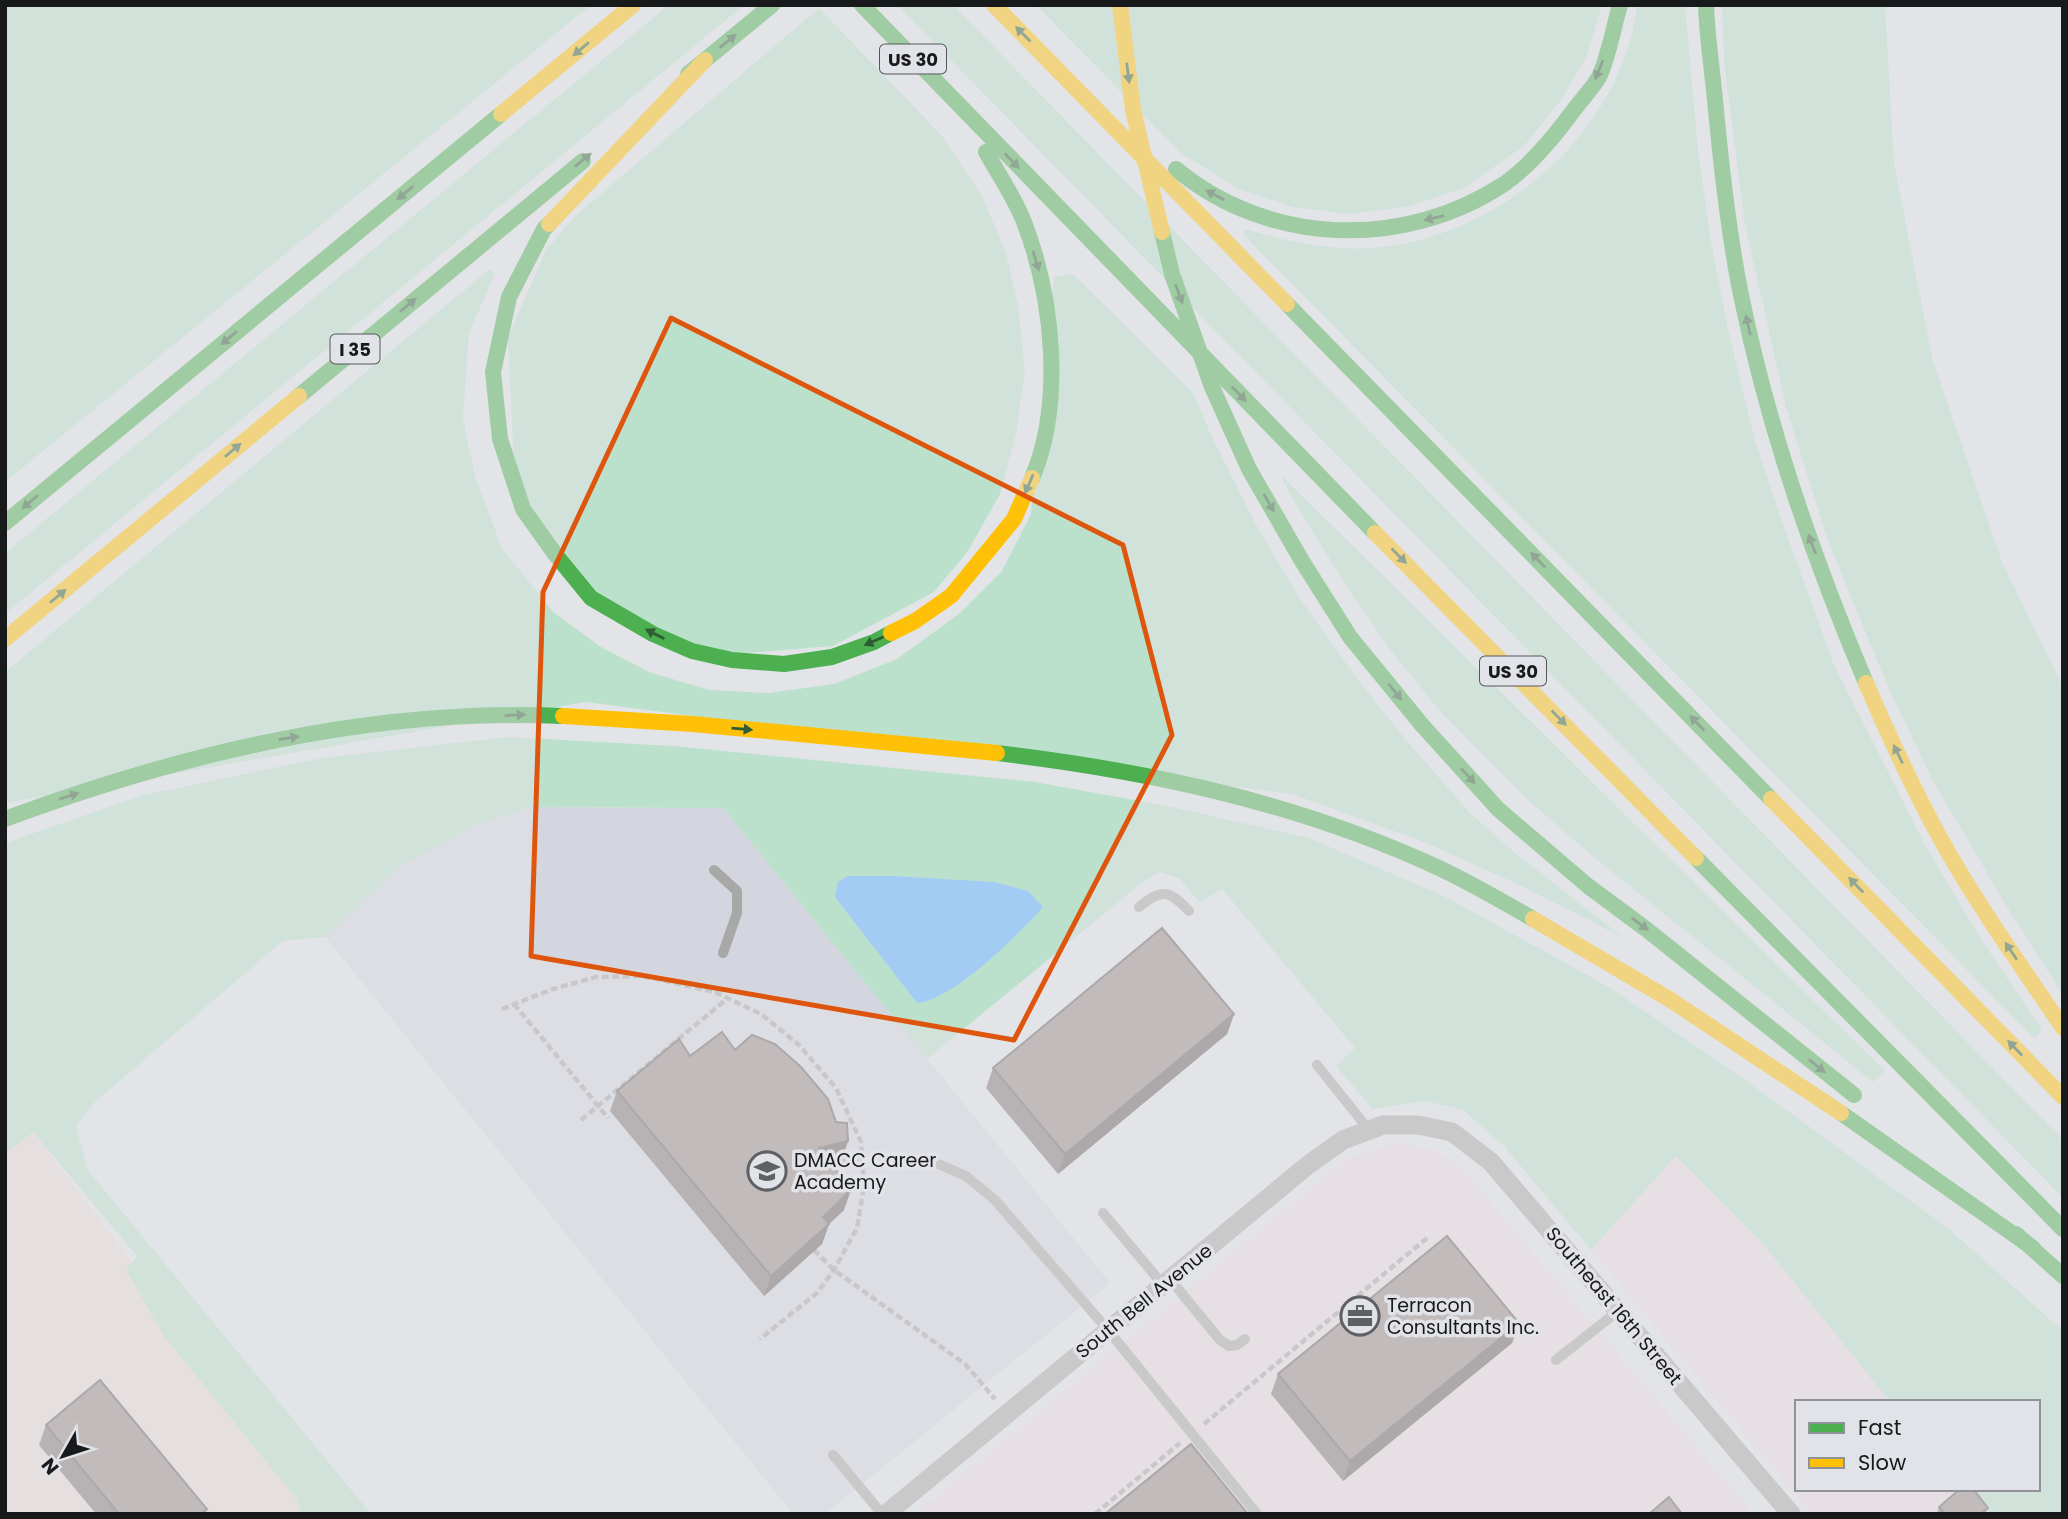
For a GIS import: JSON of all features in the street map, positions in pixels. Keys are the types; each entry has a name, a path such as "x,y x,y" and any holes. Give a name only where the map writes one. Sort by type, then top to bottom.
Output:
{"highway":[{"path":"5,523 633,5"},
{"name":"I 35","path":"5,639 772,5"},
{"name":"US 30","path":"862,5 1299,456 2063,1229"},
{"path":"994,5 2063,1097"},
{"path":"1120,5 1133,110 1171,274 1212,387 1249,469 1350,637 1422,725 1498,810 1588,886 1865,1103"},
{"path":"1051,62 1194,184 1254,215 1316,230 1382,230 1448,214 1505,183 1552,140 1599,75 1620,5"},
{"path":"1706,5 1723,186 1744,309 1790,483 1840,622 1889,734 1934,826 1990,920 2063,1028"},
{"path":"705,60 544,229 509,297 493,372 500,439 523,509 591,598 653,634 692,651 732,660 784,664 832,657 874,642 915,621 951,596 1014,519 1041,457 1051,388 1051,327 1040,274 1024,221 964,112"},
{"path":"5,819 40,805 153,770 281,738 408,720 536,713 949,747 1154,776 1254,799 1325,822 1446,871 1585,948 1693,1013 1853,1118 2033,1248"},
{"path":"1907,1140 2063,1276"}],"street":[{"name":"South Bell Avenue","path":"884,1514 1308,1165 1343,1140 1369,1130 1383,1125 1419,1125"},
{"name":"Southeast 16th Street","path":"1419,1125 1452,1132 1491,1162 1791,1514"}],"lane":[{"path":"714,870 737,891 737,914 723,953"},
{"path":"1139,907 1149,899 1166,893 1174,895 1189,911"},
{"path":"1317,1065 1369,1130"},
{"path":"906,1158 936,1163 966,1176 995,1200 1108,1331 1257,1514"},
{"path":"1103,1213 1220,1340 1229,1346 1237,1345 1245,1339"},
{"path":"1556,1360 1618,1311"},
{"path":"833,1455 884,1514"}],"path":[{"path":"502,1009 553,989 596,977 643,976 715,992 761,1014 799,1045 836,1088 861,1142 864,1186 857,1228 834,1270 817,1293 760,1339"},
{"path":"581,1120 728,998"},
{"path":"514,1004 608,1118"},
{"path":"841,1161 862,1161"},
{"path":"1095,1514 1427,1238"},
{"path":"814,1250 834,1270 965,1364 1007,1413"}],"highlighted area":[{"path":"671,318 1123,545 1172,735 1014,1040 531,956 543,592"}],"shaded area":[{"name":"DMACC Career Academy","path":"529,807 723,808 1110,1283 825,1514 793,1514 258,854"},
{"path":"33,1132 324,1514 5,1514 5,1154"},
{"path":"1400,1143 1439,1152 1467,1174 1753,1514 915,1514 1348,1157"},
{"path":"1676,1156 1764,1245 1888,1400 1795,1400 1795,1491 1962,1491 1980,1514 1812,1514 1591,1250"}],"green space":[{"path":"5,5 591,5 5,482"},
{"path":"669,5 744,5 5,614 5,553"},
{"path":"897,5 953,5 2063,1140 2063,1198"},
{"path":"1036,5 1602,5 1587,56 1561,100 1524,146 1464,188 1407,207 1349,214 1293,207 1239,189 1182,154"},
{"path":"1637,5 1685,5 1698,150 1711,242 1728,329 1755,441 1834,665 1924,843 1979,936 2042,1030 2034,1038 1243,234 1245,229 1307,244 1371,248 1418,241 1463,225 1506,201 1546,172 1580,136 1607,96 1627,52"},
{"path":"1722,5 1885,5 1894,163 1933,361 2002,562 2063,687 2063,995 2004,902 1932,779 1888,687 1827,538 1786,407 1745,225 1724,62"},
{"path":"819,8 942,136 982,196 1006,253 1018,305 1025,371 1016,434 1000,494 968,551 934,592 833,646 722,655 600,604 515,485 508,338 546,250 575,216"},
{"path":"490,269 495,274 469,333 463,418 475,476 502,548 553,612 601,647 649,672 709,690 769,693 834,684 897,659 960,613 1002,571 1031,514 1054,277 1073,274 1194,394 1211,435 1254,521 1298,596 1355,676 1406,740 1470,813 1515,853 1624,938 1515,883 1424,842 1292,794 586,702 5,803 5,672"},
{"path":"1280,474 1885,1071 1873,1082 1590,854 1526,798 1439,710 1391,651 1347,587"},
{"path":"508,737 673,746 1035,782 1167,806 1309,838 1444,896 1609,987 1747,1081 1949,1229 2063,1331 2063,1514 1980,1514 1962,1491 2040,1491 2040,1400 1888,1400 1764,1245 1676,1156 1591,1250 1504,1146 1463,1110 1425,1101 1373,1109 1336,1066 1355,1048 1222,889 1200,903 1179,878 1159,872 1139,885 927,1059 723,808 529,807 473,827 397,868 326,937 283,941 95,1102 76,1126 87,1169 371,1514 302,1514 296,1498 164,1336 126,1270 137,1256 33,1132 5,1154 5,843 143,795 322,758"}],"water":[{"path":"848,876 994,882 1028,891 1043,907 1002,949 967,979 949,991 917,1003 835,897 838,882"}],"building":[{"path":"1162,928 1234,1014 1065,1154 993,1068"},
{"path":"722,1032 735,1050 752,1035 775,1044 801,1067 828,1099 836,1122 847,1123 848,1141 819,1148 851,1190 823,1217 829,1224 771,1276 617,1091 679,1039 690,1056"},
{"path":"1447,1236 1519,1323 1350,1461 1278,1374"},
{"path":"100,1380 207,1509 201,1514 119,1514 46,1425"},
{"path":"1191,1444 1248,1514 1105,1514"},
{"path":"1958,1491 1975,1491 1988,1508 1981,1514 1945,1514 1939,1507"},
{"path":"1669,1497 1682,1514 1649,1514"}],"traffic: fast":[{"path":"688,74 772,5"},
{"path":"862,5 1375,533"},
{"path":"1176,169 1213,194 1252,213 1294,225 1337,230 1381,229 1424,220 1465,205 1504,184 1524,168 1550,141 1590,90 1602,70 1620,5"},
{"path":"1706,5 1729,222 1736,271 1752,345 1778,443 1810,540 1866,683"},
{"path":"5,523 501,114"},
{"path":"986,152 1024,222 1034,251 1048,316 1051,350 1048,417 1042,449 1032,478"},
{"path":"299,396 583,161"},
{"path":"549,224 509,297 493,372 500,439 523,509 591,598 653,634 692,651 732,660 784,664 832,657 891,633"},
{"path":"1162,232 1172,274 1212,387 1249,469 1350,637 1422,725"},
{"path":"1287,304 1771,799"},
{"path":"5,819 140,774 279,740 420,719 491,715 563,716"},
{"path":"1422,725 1498,809 1588,886 1854,1095"},
{"path":"997,753 1111,769 1278,808 1386,845 1439,868 1533,919"},
{"path":"1696,858 2063,1229"},
{"path":"1841,1113 2033,1248"},
{"path":"2016,1234 2063,1276"}],"traffic: slow":[{"path":"501,114 633,5"},
{"path":"994,5 1287,304"},
{"path":"1120,5 1133,110 1162,232"},
{"path":"549,224 705,60"},
{"path":"5,639 299,396"},
{"path":"891,633 915,621 951,596 1014,519 1032,478"},
{"path":"1375,533 1696,858"},
{"path":"1866,683 1905,769 1961,875 2063,1028"},
{"path":"563,716 693,724 997,753"},
{"path":"1771,799 2063,1097"},
{"path":"1533,919 1669,999 1841,1113"}],"place":[{"name":"DMACC Career Academy","path":"767,1171"},
{"name":"Terracon Consultants Inc.","path":"1360,1316"}]}
